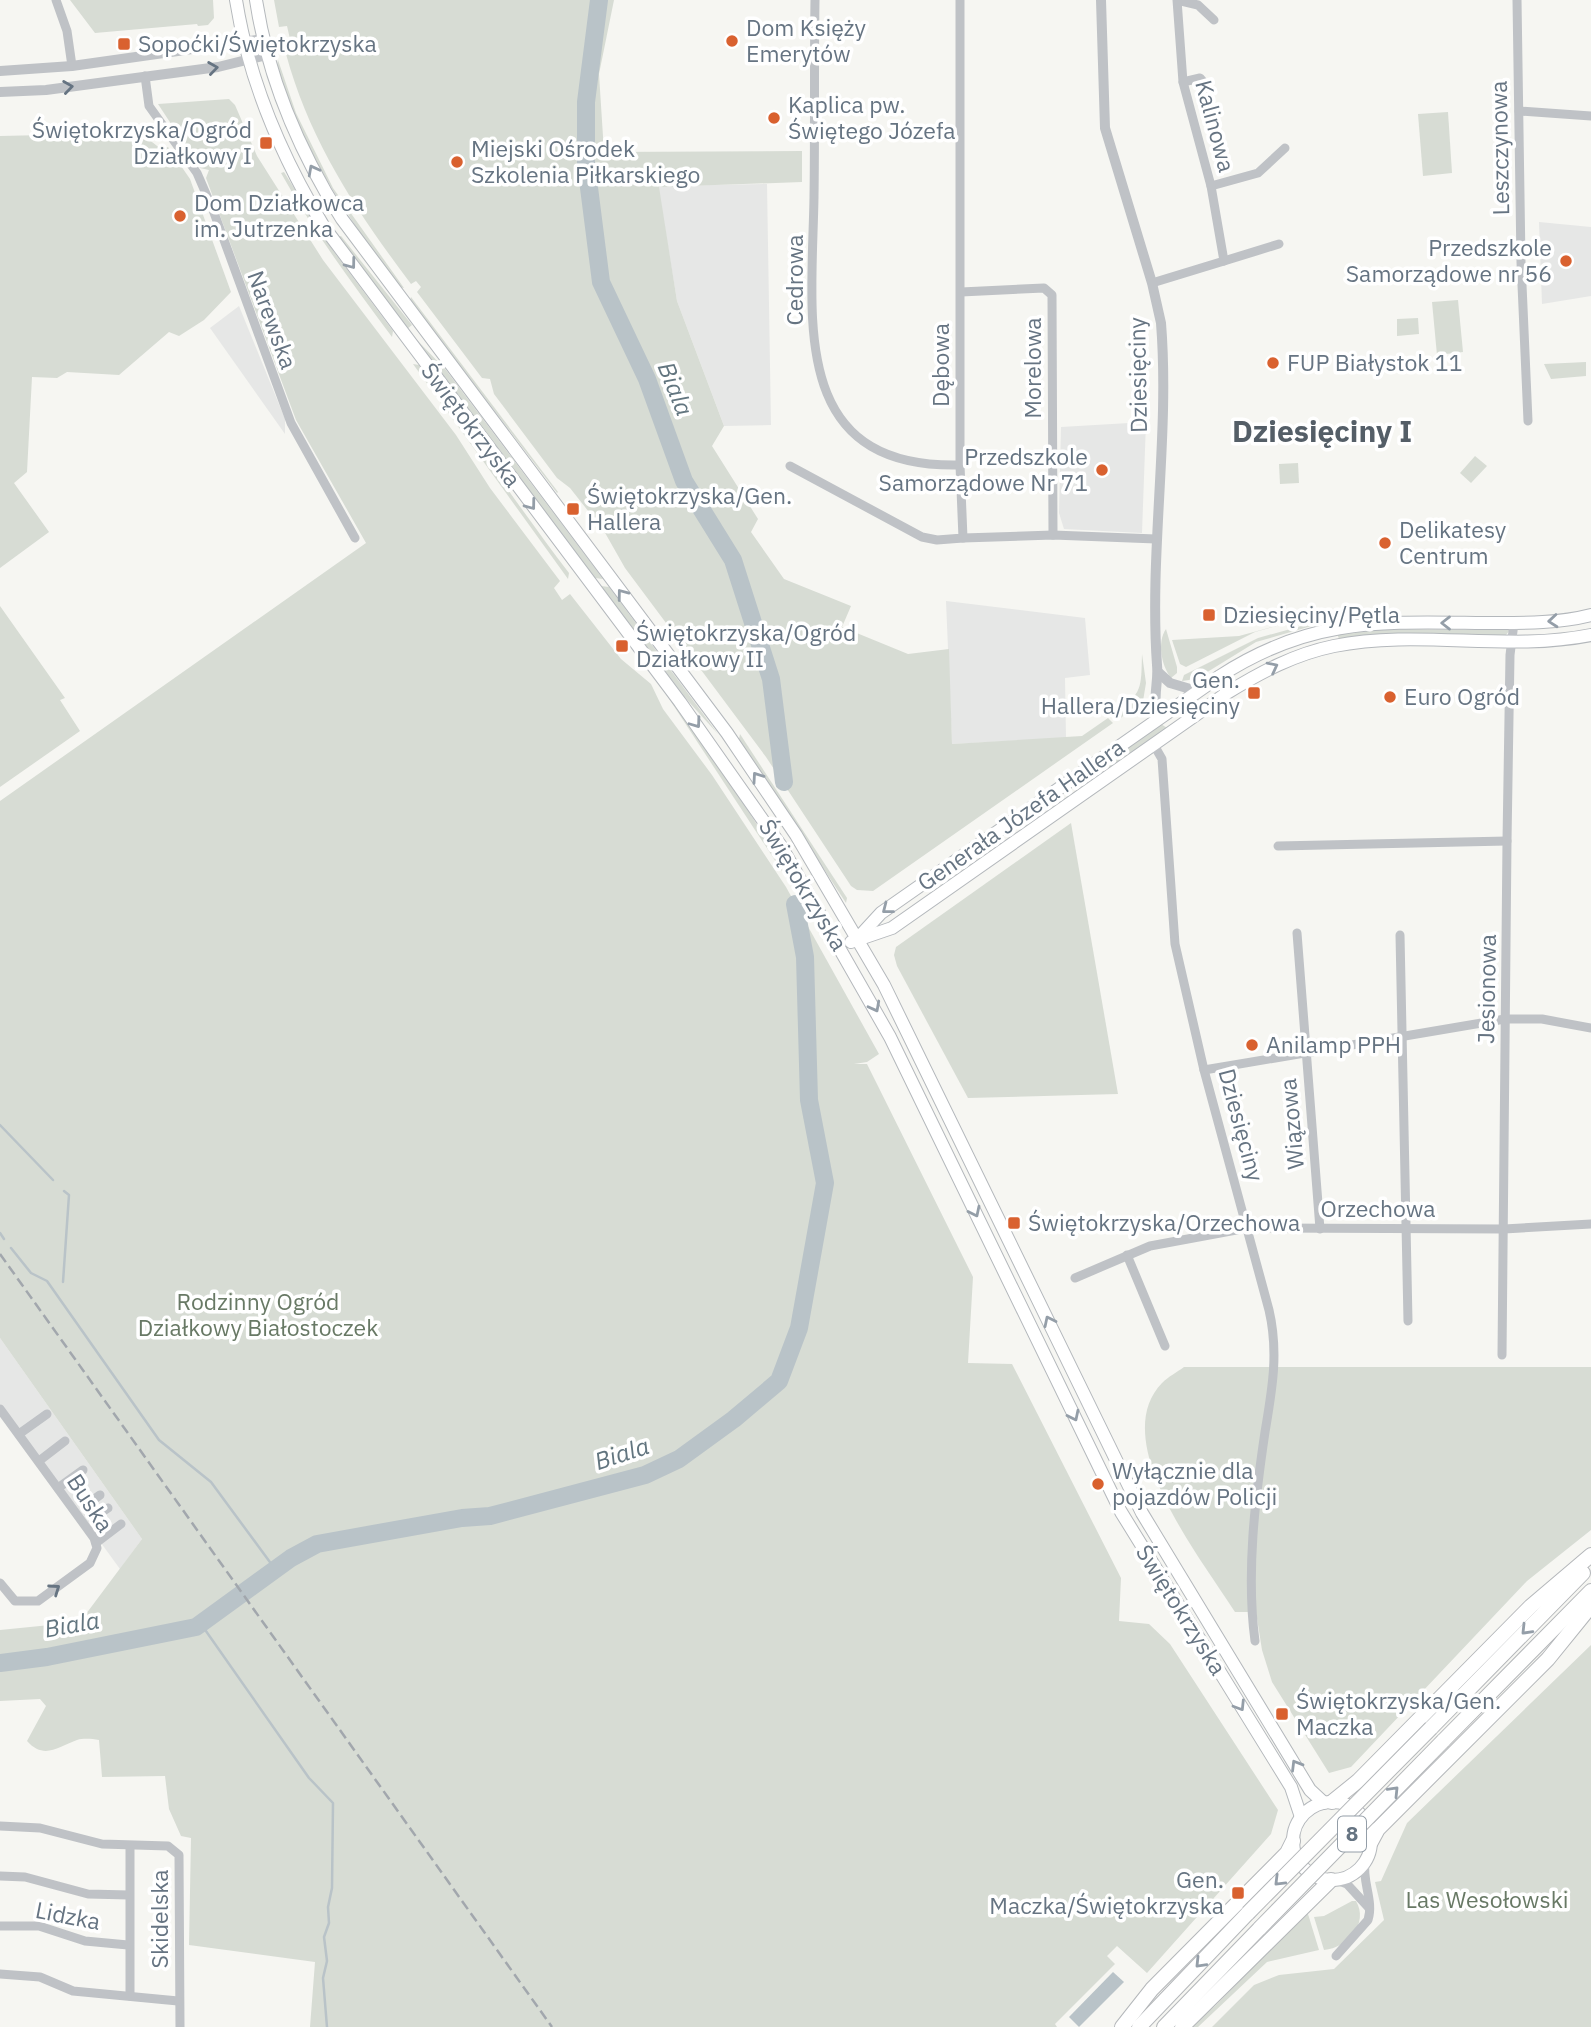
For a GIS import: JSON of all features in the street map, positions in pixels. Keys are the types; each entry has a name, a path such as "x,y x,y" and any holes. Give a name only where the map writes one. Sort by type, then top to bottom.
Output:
{"highway":[{"path":"1328,1803 1358,1781 1531,1606 1591,1555"},
{"name":"8","path":"1139,2027 1591,1564"},
{"name":"8","path":"1164,2027 1591,1591"},
{"path":"1371,1842 1378,1829 1549,1659 1591,1606"},
{"path":"1122,2027 1152,1989 1287,1853 1293,1841"},
{"path":"1182,2027 1334,1880"}],"main road":[{"name":"Świętokrzyska","path":"236,0 248,60 276,139 309,202 339,248 711,744 781,846 842,948 890,1037 1121,1512 1291,1787 1301,1817"},
{"name":"Świętokrzyska","path":"256,0 267,55 288,117 326,193 427,334 727,733 775,801 858,938 949,1112 1142,1513 1310,1790 1328,1803"},
{"path":"412,345 409,337 414,330 423,330 427,334"},
{"name":"Generała Józefa Hallera","path":"842,948 858,938 881,913 1197,691 1263,651 1329,628 1375,623 1562,621 1591,615"},
{"path":"1329,628 1334,646"},
{"name":"Generała Józefa Hallera","path":"858,938 892,929 1253,677 1285,660 1334,646 1374,641 1511,642 1591,635"},
{"path":"711,744 727,733"},
{"path":"1003,827 1014,842"},
{"path":"1328,1803 1347,1805 1360,1814 1369,1830 1371,1842 1365,1862 1359,1870 1334,1880 1314,1876 1305,1869 1296,1856 1293,1841 1301,1817 1328,1803"}],"street":[{"path":"56,0 67,31 72,66"},
{"name":"Cedrowa","path":"815,0 813,305 818,374 830,402 860,439 902,461 924,466 960,465"},
{"name":"Dębowa","path":"960,0 960,465 964,538"},
{"name":"Dziesięciny","path":"1101,0 1105,128 1152,283 1162,333 1156,539 1158,672 1153,697 1160,717"},
{"path":"1178,0 1198,5 1214,20"},
{"name":"Kalinowa","path":"1178,0 1183,82 1211,187 1223,261"},
{"name":"Leszczynowa","path":"1517,0 1521,262 1528,421"},
{"path":"0,71 72,66 263,39"},
{"path":"173,53 181,60 176,72"},
{"path":"0,92 46,90 176,72 267,55"},
{"name":"Narewska","path":"145,76 149,106 197,173 213,210 241,294 291,423 355,538"},
{"path":"1183,82 1200,78 1211,91"},
{"path":"1519,111 1591,116"},
{"path":"1211,187 1258,173 1285,148"},
{"path":"1152,283 1279,244"},
{"name":"Morelowa","path":"961,292 1044,288 1052,295 1053,535"},
{"path":"790,466 922,537 937,540 1053,535 1156,539"},
{"name":"Jesionowa","path":"1502,1355 1507,841 1511,642 1514,623"},
{"path":"1158,672 1170,683 1197,691"},
{"name":"Dziesięciny","path":"1154,745 1162,759 1175,944 1204,1070 1269,1310 1275,1353 1255,1537 1251,1602 1255,1641"},
{"path":"1278,846 1507,841"},
{"name":"Wiązowa","path":"1297,933 1320,1229"},
{"path":"1400,935 1408,1321"},
{"path":"1204,1070 1505,1019 1542,1019 1591,1028"},
{"name":"Orzechowa","path":"1075,1278 1150,1246 1247,1228 1504,1229 1591,1224"},
{"path":"1127,1255 1165,1346"},
{"name":"Buska","path":"0,1409 96,1543 95,1555 90,1563 38,1601 15,1601 0,1583"},
{"path":"19,1434 47,1414"},
{"path":"39,1461 65,1441"},
{"path":"58,1488 83,1470"},
{"path":"100,1495 89,1503 90,1508 96,1516 108,1508"},
{"path":"79,1517 90,1508"},
{"path":"96,1543 121,1524"},
{"name":"Skidelska","path":"0,1826 40,1828 102,1844 131,1847 168,1846 179,1855 180,2027"},
{"path":"130,1996 128,1945 131,1847"},
{"path":"1336,1956 1366,1927 1370,1914 1363,1877 1365,1862"},
{"path":"0,1876 25,1877 88,1894 130,1895"},
{"path":"1334,1880 1347,1884 1369,1908"},
{"name":"Lidzka","path":"0,1926 39,1926 85,1941 128,1945"},
{"name":"Skidelska","path":"0,1974 40,1977 73,1991 178,2000"}],"shaded area":[{"path":"767,184 771,425 724,426 677,301 658,186"},
{"name":"Przedszkole Samorządowe nr 56","path":"1539,222 1591,227 1591,296 1542,304"},
{"path":"239,306 285,419 285,434 210,328"},
{"name":"Przedszkole Samorządowe Nr 71","path":"1146,422 1142,533 1064,529 1059,513 1061,427"},
{"path":"946,601 1085,618 1090,675 1065,678 1066,738 952,744"},
{"path":"0,1338 142,1539 120,1569 0,1404"},
{"path":"1113,1972 1124,1982 1079,2027 1069,2017"}],"green space":[{"path":"70,0 213,0 214,18 208,25 95,33"},
{"path":"274,0 614,0 599,74 604,152 802,151 802,182 659,187 677,301 724,426 712,446 758,519 751,532 784,579 851,606 842,627 908,654 949,649 952,744 1082,736 1108,718 1113,723 873,891 857,890 851,886 766,757 625,568 604,531 570,488 557,478 494,394 490,379 482,378 417,292 421,287 416,281 411,284 354,203 308,117 286,54 293,52 287,26 279,27"},
{"path":"278,60 296,113 333,188 404,288 399,287 367,242 322,172 297,122 282,83"},
{"name":"Rodzinny Ogród Działkowy Białostoczek","path":"229,99 235,105 257,156 323,260 456,435 490,488 560,581 554,588 562,600 570,594 621,659 651,684 663,709 712,775 786,887 879,1054 867,1062 854,1064 867,1064 973,1277 968,1363 1012,1364 1121,1578 1119,1621 1149,1624 1170,1644 1278,1810 1271,1834 1147,1973 1117,1946 1107,1956 1115,1964 1055,2024 1057,2027 310,2027 315,1962 189,1945 191,1838 181,1836 169,1809 165,1776 102,1777 99,1740 80,1739 51,1750 39,1750 27,1741 46,1706 40,1699 0,1701 0,1630 80,1622 142,1539 0,1338 0,801 366,543 296,420 206,178 209,170 200,168 158,104"},
{"path":"1448,112 1452,173 1423,176 1418,114"},
{"path":"143,135 161,149 168,147 190,179 231,292 204,320 179,336 169,332 119,375 67,372 57,378 32,377 27,472 14,483 49,532 0,568 0,136"},
{"path":"284,172 334,252 393,331 392,337 320,236 281,173"},
{"path":"341,236 412,325 407,329 338,237"},
{"path":"411,297 558,492 557,493 410,300"},
{"path":"1458,300 1463,352 1437,355 1432,302"},
{"path":"1418,318 1419,334 1397,336 1397,319"},
{"path":"414,337 446,370 603,579 595,578"},
{"path":"1586,362 1586,376 1551,379 1544,364"},
{"path":"413,364 419,365 438,391 569,573 568,579"},
{"path":"1475,456 1487,466 1471,483 1460,473"},
{"path":"1298,463 1299,483 1280,484 1279,464"},
{"path":"601,586 609,587 718,734 688,701"},
{"path":"0,606 65,698 60,700 80,731 0,787"},
{"path":"1287,623 1255,632 1186,667 1180,664 1172,640 1239,636"},
{"path":"1312,623 1315,625 1256,642 1196,679 1182,681 1184,675 1258,638"},
{"path":"1166,629 1177,667 1177,673 1171,678 1161,654"},
{"path":"1381,629 1510,630 1505,636 1339,639 1337,633"},
{"path":"1142,654 1146,683 1143,701 1118,720 1115,713 1136,695 1139,689"},
{"path":"664,691 725,774 818,921 814,920"},
{"path":"1161,724 1167,728 1108,769 1105,765"},
{"path":"740,734 847,898 846,903 739,739"},
{"path":"1071,823 1118,1094 968,1098 897,966 894,955 896,947"},
{"path":"1184,1367 1591,1367 1591,1530 1527,1581 1351,1767 1329,1773 1272,1682 1262,1650 1256,1612 1235,1612 1183,1532 1152,1467 1145,1436 1148,1407 1162,1383"},
{"name":"Las Wesołowski","path":"1591,1645 1591,2027 1212,2027 1254,1985 1279,1975 1334,1969 1384,1920 1375,1882 1381,1881 1407,1823"},
{"path":"1356,1901 1360,1918 1354,1933 1341,1945 1324,1950 1314,1917 1324,1916"},
{"path":"1304,1914 1308,1914 1319,1950 1267,1962 1198,2027 1190,2027 1215,2006"}],"waterway":[{"name":"Biala","path":"599,0 586,102 586,164 601,282 647,379 684,481 733,560 771,679 784,782"},
{"name":"Biala","path":"0,1663 47,1657 196,1627 291,1558 317,1544 462,1518 490,1516 645,1475 679,1459 734,1419 779,1381 799,1328 825,1183 809,1100 805,957 795,904"},
{"path":"0,1125 53,1180"},
{"path":"63,1282 69,1195 64,1191"},
{"path":"0,1233 4,1239"},
{"path":"11,1248 31,1273 47,1281 159,1440 211,1482 275,1569"},
{"path":"201,1624 309,1778 333,1803 332,1888 328,1907 329,1923 324,1937 327,1961 323,1978 327,2027"}],"railway":[{"path":"0,1254 552,2027"}],"place":[{"name":"Dom Księży Emerytów","path":"732,41"},
{"name":"Sopoćki/Świętokrzyska","path":"124,44"},
{"name":"Kaplica pw. Świętego Józefa","path":"774,118"},
{"name":"Świętokrzyska/Ogród Działkowy I","path":"266,143"},
{"name":"Miejski Ośrodek Szkolenia Piłkarskiego","path":"457,162"},
{"name":"Dom Działkowca im. Jutrzenka","path":"180,216"},
{"name":"Przedszkole Samorządowe nr 56","path":"1566,261"},
{"name":"FUP Białystok 11","path":"1273,363"},
{"name":"Przedszkole Samorządowe Nr 71","path":"1102,470"},
{"name":"Świętokrzyska/Gen. Hallera","path":"573,509"},
{"name":"Delikatesy Centrum","path":"1385,543"},
{"name":"Dziesięciny/Pętla","path":"1209,615"},
{"name":"Świętokrzyska/Ogród Działkowy II","path":"622,646"},
{"name":"Gen. Hallera/Dziesięciny","path":"1254,693"},
{"name":"Euro Ogród","path":"1390,697"},
{"name":"Anilamp PPH","path":"1252,1045"},
{"name":"Świętokrzyska/Orzechowa","path":"1014,1223"},
{"name":"Wyłącznie dla pojazdów Policji","path":"1098,1484"},
{"name":"Świętokrzyska/Gen. Maczka","path":"1282,1714"},
{"name":"Gen. Maczka/Świętokrzyska","path":"1238,1893"}],"district":[{"name":"Dziesięciny I","path":"1322,432"}]}
